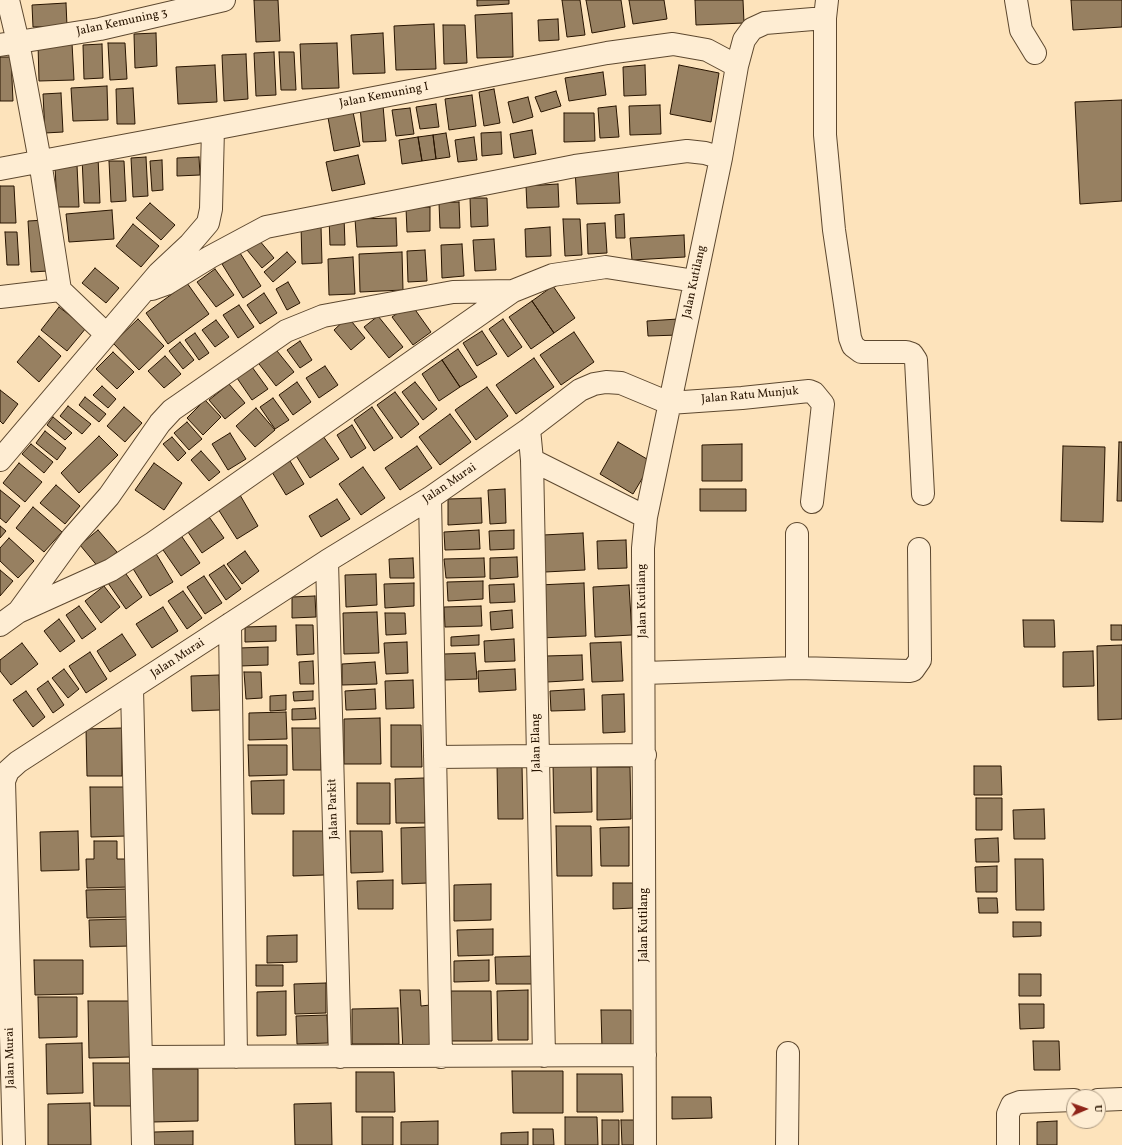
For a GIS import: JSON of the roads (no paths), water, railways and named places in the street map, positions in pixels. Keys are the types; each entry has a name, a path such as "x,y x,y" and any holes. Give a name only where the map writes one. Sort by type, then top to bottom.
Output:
{"street":[{"path":"8,0 9,43 40,161 60,290 106,334"},
{"name":"Jalan Kemuning 3","path":"9,43 100,29 224,0"},
{"path":"1016,0 1021,30 1035,53"},
{"name":"Jalan Kutilang","path":"646,1145 643,548 646,517 721,158 737,66 744,40 748,32 757,25 826,9 825,135 834,230 850,338 853,346 861,352 906,352 912,354 916,360 922,494"},
{"name":"Jalan Kemuning I","path":"0,169 607,53 673,44 707,50 737,66"},
{"path":"0,460 106,334 160,273 190,244 208,223 211,209 213,129"},
{"path":"144,292 166,284 210,256 266,226 575,166 687,151 705,153 721,158"},
{"path":"0,625 18,612 111,570 153,543 513,291 553,275 606,267 695,281"},
{"path":"0,297 60,290"},
{"path":"18,612 72,538 109,496 160,423 172,410 286,331 323,316 453,292 513,291"},
{"path":"453,292 470,320"},
{"name":"Jalan Murai","path":"14,1145 4,943 4,781 8,771 18,762 327,561 430,498 529,429 580,390 594,384 606,382 621,383 669,403"},
{"name":"Jalan Ratu Munjuk","path":"669,403 742,398 809,391 814,393 823,404 812,502"},
{"name":"Jalan Elang","path":"529,429 532,460 544,1056"},
{"path":"532,460 646,517"},
{"path":"430,498 441,1057"},
{"path":"797,534 797,668"},
{"path":"644,673 797,668 913,670 920,660 919,549"},
{"name":"Jalan Parkit","path":"327,561 340,1057"},
{"path":"230,624 236,1057"},
{"path":"132,689 143,1145"},
{"path":"435,757 645,755"},
{"path":"787,1145 788,1054"},
{"path":"141,1057 645,1056"},
{"path":"1106,1100 1122,1099"},
{"path":"1008,1145 1008,1114 1012,1105 1020,1102 1066,1100"}]}
